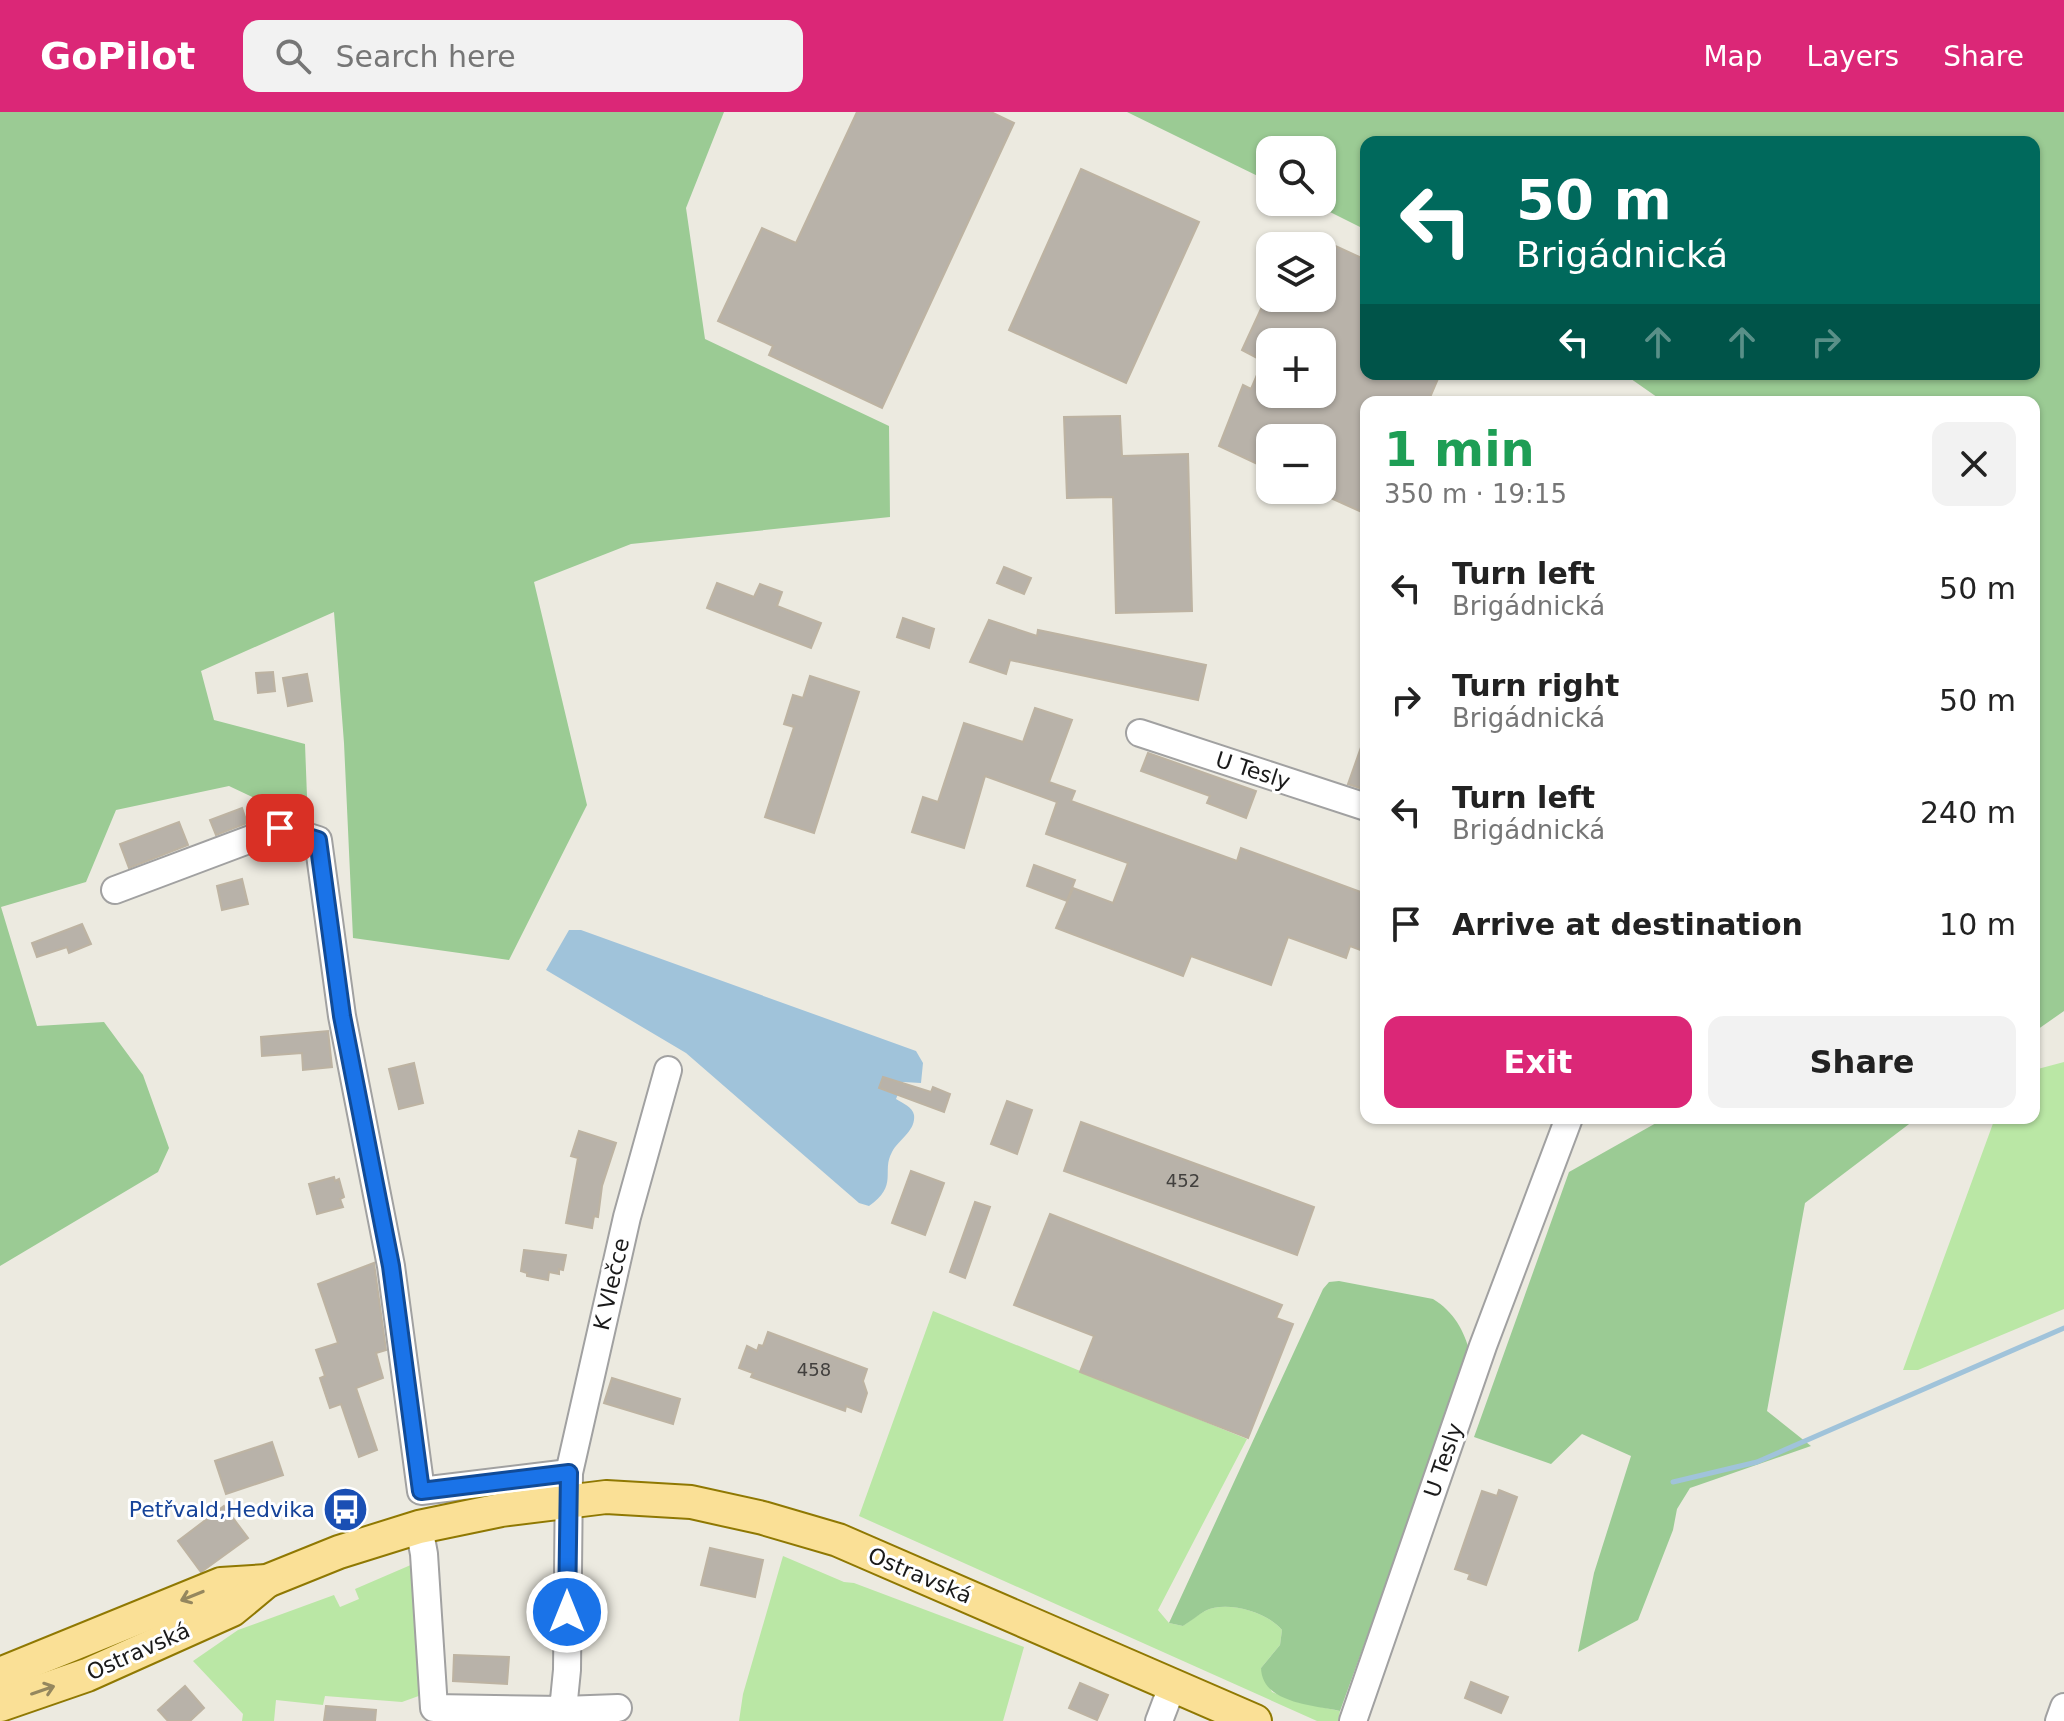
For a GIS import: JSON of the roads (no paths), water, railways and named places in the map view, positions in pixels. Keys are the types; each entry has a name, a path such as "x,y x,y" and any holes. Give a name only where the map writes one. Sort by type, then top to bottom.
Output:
{"main road":[{"name":"Ostravská","path":"0,1705 87,1675 232,1610 267,1581 339,1552 419,1527 501,1510 568,1487 606,1497 691,1502 763,1518 838,1540 1255,1721"},
{"name":"Ostravská","path":"0,1674 221,1584 267,1581"}],"street":[{"name":"U Tesly","path":"1140,733 1360,805"},
{"path":"115,890 280,828 318,840 342,1016 391,1266 421,1491 568,1487 567,1670 563,1710"},
{"name":"K Vlečce","path":"568,1487 627,1217 668,1070"},
{"name":"U Tesly","path":"1353,1721 1483,1346 1567,1124"},
{"path":"419,1527 424,1554 434,1708 618,1708"},
{"path":"1159,1721 1173,1684"},
{"path":"2059,1721 2064,1707"}],"water":[{"path":"569,930 581,930 916,1051 923,1063 921,1083 903,1082 896,1099 912,1110 914,1121 889,1159 884,1192 869,1206 859,1203 686,1053 546,970"}],"waterway":[{"path":"1673,1482 1757,1462 2064,1328"}],"place":[{"name":"Petřvald,Hedvika","path":"346,1509"}]}
